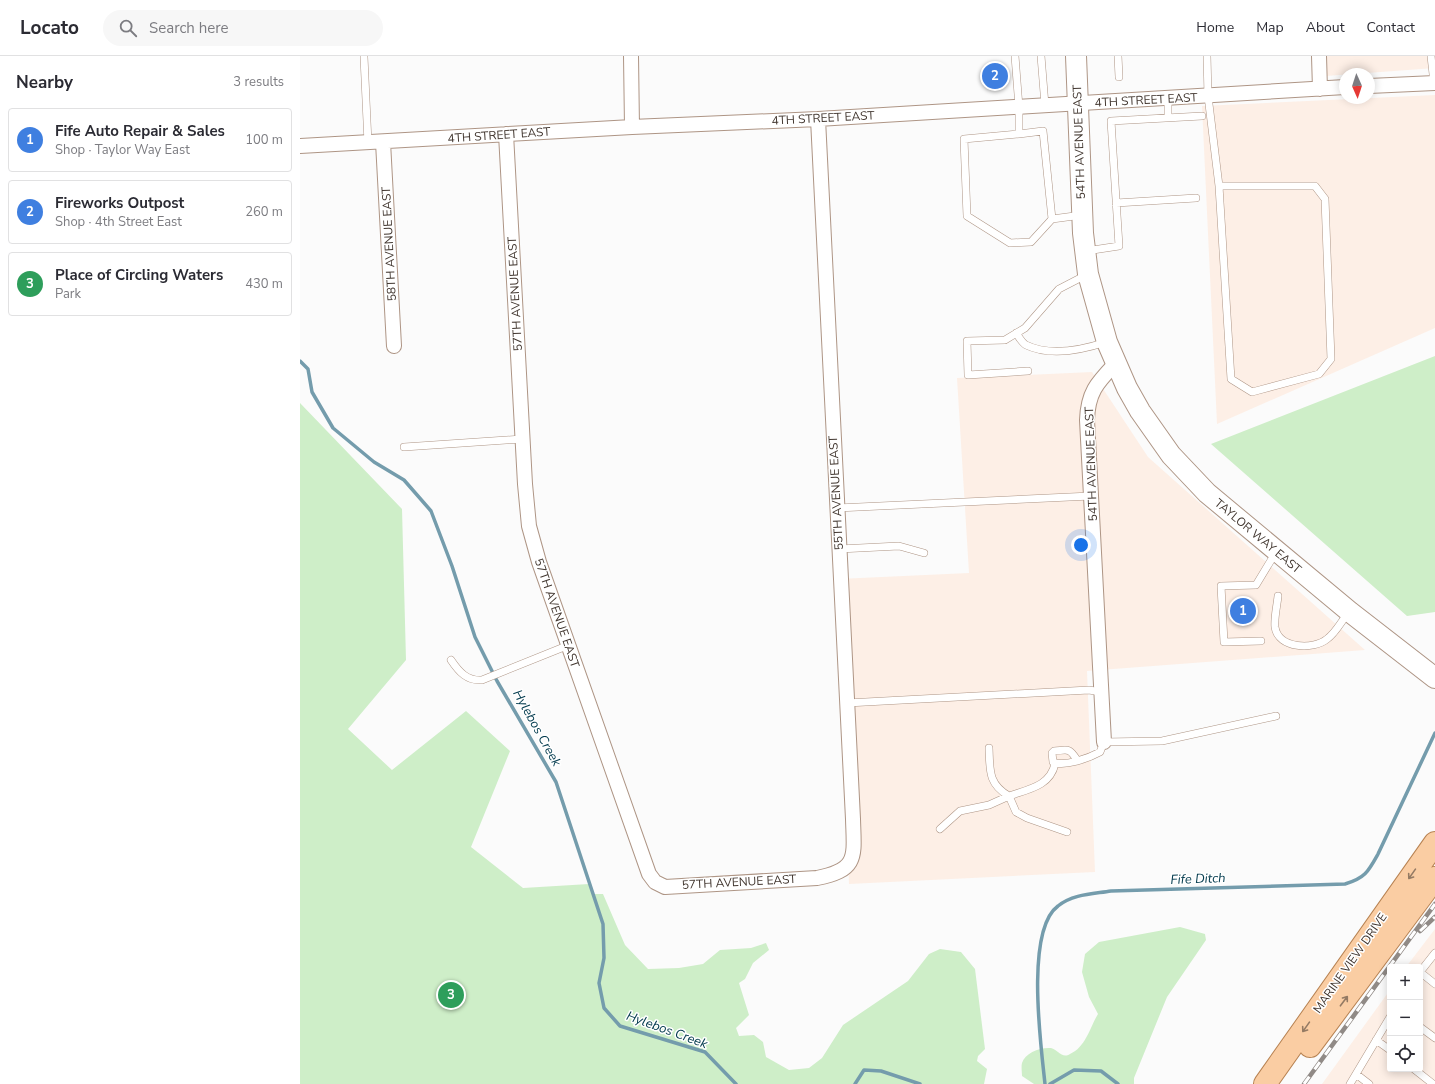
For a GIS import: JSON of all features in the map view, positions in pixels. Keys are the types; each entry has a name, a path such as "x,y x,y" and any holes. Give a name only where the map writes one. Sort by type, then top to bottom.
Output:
{"main road":[{"name":"54TH AVENUE EAST","path":"1076,56 1084,251 1097,312 1115,364"},
{"name":"TAYLOR WAY EAST","path":"1115,364 1140,412 1171,455 1207,493 1350,612 1435,678"},
{"name":"MARINE VIEW DRIVE","path":"1265,1084 1435,843"},
{"name":"MARINE VIEW DRIVE","path":"1282,1084 1435,878"}],"street":[{"path":"630,56 632,127"},
{"path":"1319,56 1320,89"},
{"path":"1375,86 1434,83"},
{"name":"4TH STREET EAST","path":"300,146 632,127 818,119 1339,87"},
{"name":"55TH AVENUE EAST","path":"818,119 853,840 852,858 848,866"},
{"name":"57TH AVENUE EAST","path":"506,134 522,439 529,526 539,562 649,874 655,882 665,887 817,878 835,874 848,866"},
{"name":"58TH AVENUE EAST","path":"383,142 394,346"},
{"name":"54TH AVENUE EAST","path":"1104,742 1087,420 1089,398 1098,382 1115,364"}],"lane":[{"path":"1015,56 1019,107 1019,134"},
{"path":"1041,56 1045,106"},
{"path":"1118,56 1119,77"},
{"path":"1207,56 1208,96 1219,186 1231,379 1252,392 1319,374 1331,359 1325,199 1315,186 1219,186"},
{"path":"1431,56 1434,83"},
{"path":"364,57 368,143"},
{"path":"1168,98 1168,118"},
{"path":"1084,251 1119,246 1111,121 1202,116"},
{"path":"1052,219 1043,131 964,138 967,216 1010,243 1031,242 1052,219 1082,215"},
{"path":"1116,203 1196,198"},
{"path":"1028,371 968,374 967,342 1005,340 1025,328 1059,289 1088,274"},
{"path":"1016,333 1025,345 1047,350 1066,352 1080,350 1107,342"},
{"path":"404,447 522,439"},
{"path":"837,508 1091,496"},
{"path":"839,549 899,546 924,553"},
{"path":"1261,641 1224,642 1221,586 1256,585 1276,551"},
{"path":"1278,596 1275,628 1280,638 1293,645 1309,646 1327,639 1350,612"},
{"path":"451,660 456,668 468,679 486,679 569,645"},
{"path":"847,703 1089,690 1101,692"},
{"path":"1055,764 1077,760 1100,752 1104,742 1162,741 1276,716"},
{"path":"989,748 990,767 993,782 998,790 1009,796 1016,812 1027,818 1067,832"},
{"path":"940,829 960,811 989,805 1040,785 1053,773 1055,764 1053,762 1054,751 1071,750 1077,760"},
{"path":"1423,968 1435,953"},
{"path":"1423,974 1435,984"},
{"path":"1350,1084 1387,1021"},
{"path":"1423,1029 1435,1038"},
{"path":"1376,1040 1387,1048"},
{"path":"1418,1072 1433,1084"},
{"path":"1356,1074 1369,1084"}],"shaded area":[{"path":"1325,56 1435,56 1435,68 1375,72 1375,68 1339,68 1339,75 1326,76"},
{"path":"1435,95 1435,328 1217,424 1202,106 1339,100 1339,104 1375,104 1375,98"},
{"path":"1092,372 1148,457 1365,650 1087,671 1095,872 849,884 838,579 969,573 957,378"},
{"path":"1435,929 1435,1084 1322,1084 1387,994 1387,1072 1423,1072 1423,964 1408,964"}],"green space":[{"path":"1435,356 1435,612 1407,616 1211,444"},
{"path":"300,403 402,509 406,660 348,729 392,770 466,711 510,751 471,847 523,888 589,884 593,894 603,894 625,945 648,969 679,968 703,964 720,950 751,948 766,943 769,950 753,963 745,979 739,983 749,1015 736,1028 739,1036 754,1035 763,1042 766,1057 789,1070 809,1068 822,1058 843,1025 908,981 929,954 940,949 961,952 975,969 985,1049 978,1056 977,1061 987,1069 984,1084 300,1084"},
{"path":"1180,927 1205,934 1206,940 1167,997 1134,1078 1134,1084 1034,1084 1022,1076 1022,1063 1026,1056 1034,1051 1051,1048 1062,1055 1067,1055 1075,1051 1084,1042 1098,1014 1089,997 1082,972 1085,954 1099,942"}],"waterway":[{"name":"Hylebos Creek","path":"300,361 308,369 312,392 333,428 374,462 404,480 431,511 452,566 475,637 497,681 556,782 603,924 604,958 599,983 604,1008 620,1026 705,1052 736,1084"},
{"name":"Fife Ditch","path":"1045,1084 1039,1017 1038,963 1041,939 1048,919 1058,906 1077,897 1111,891 1345,884 1352,882 1365,874 1378,854 1435,733"},
{"name":"Hylebos Creek","path":"855,1084 864,1070 881,1071 920,1084"},
{"name":"Hylebos Creek","path":"1050,1084 1074,1070 1101,1071 1118,1084"}],"railway":[{"path":"1304,1084 1435,904"},
{"path":"1420,931 1435,917"}],"place":[{"name":"Fireworks Outpost","path":"995,76"},
{"name":"Fife Auto Repair & Sales","path":"1243,611"},
{"name":"Place of Circling Waters","path":"451,995"}]}
